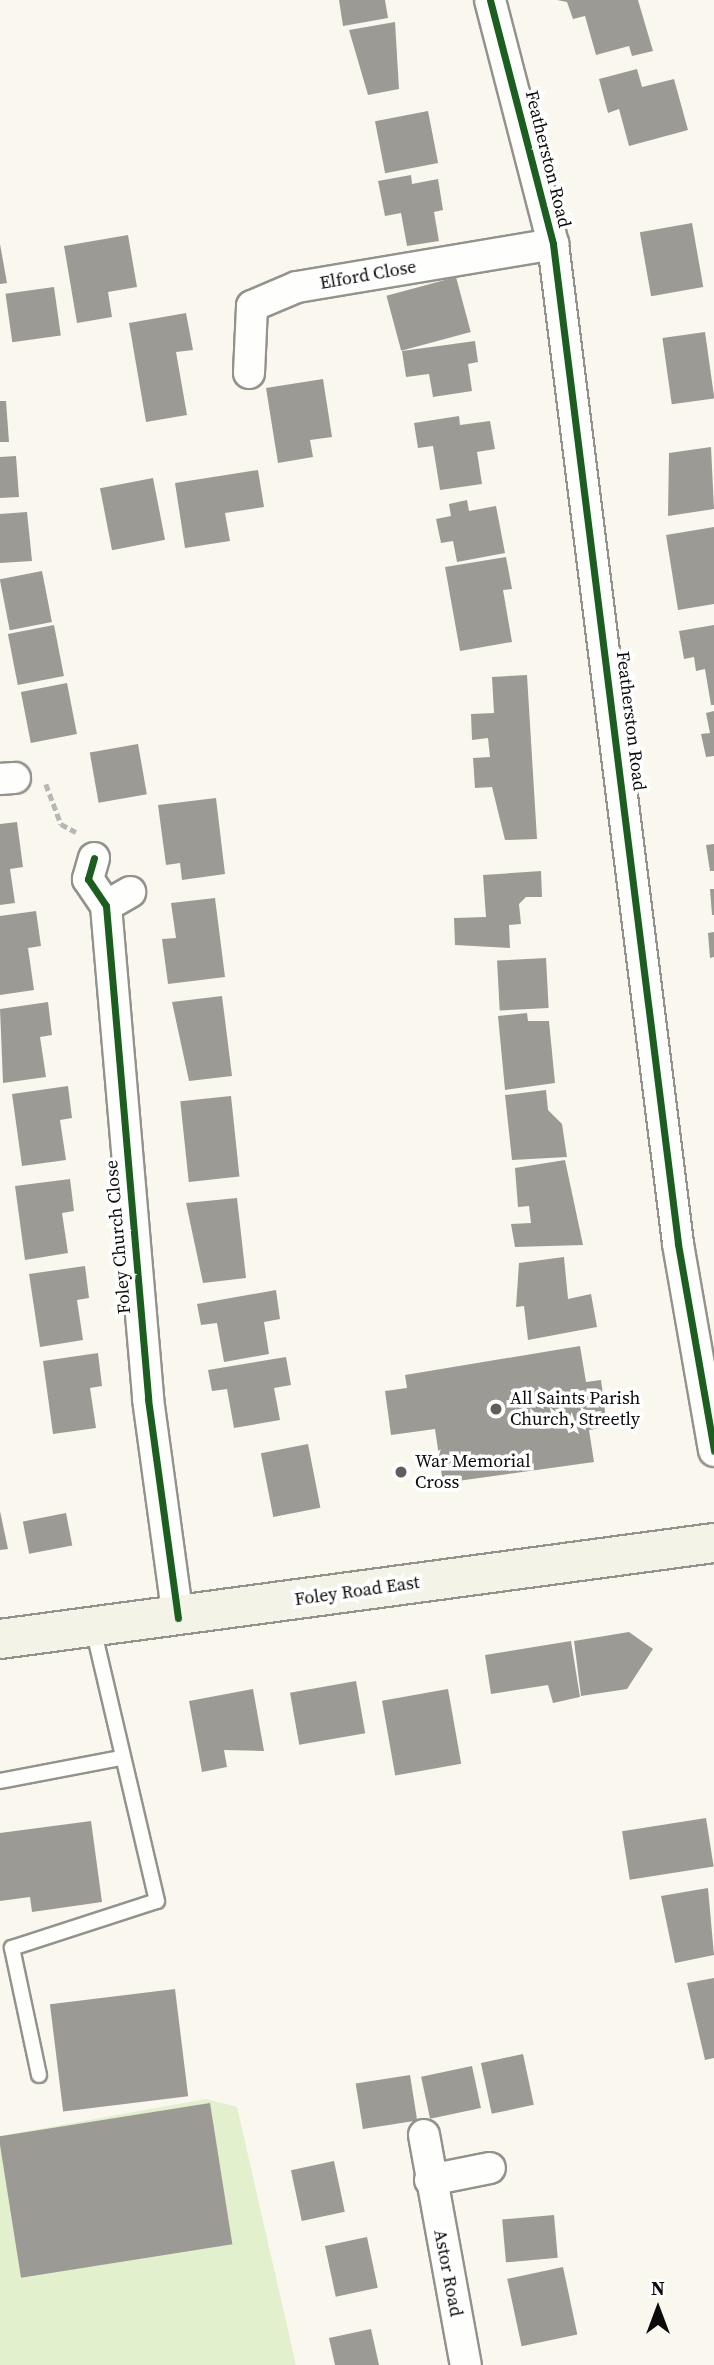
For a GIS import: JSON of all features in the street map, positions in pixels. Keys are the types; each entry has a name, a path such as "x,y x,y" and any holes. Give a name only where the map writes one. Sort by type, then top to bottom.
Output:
{"main road":[{"name":"Foley Road East","path":"0,1639 178,1618 714,1543"}],"street":[{"name":"Featherston Road","path":"490,0 553,244 678,1244 714,1451"},
{"name":"Elford Close","path":"249,373 252,306 297,287 553,244"},
{"name":"Foley Church Close","path":"94,858 88,879 118,899 148,1399 178,1618"},
{"name":"Astor Road","path":"424,2135 430,2180 466,2365"},
{"path":"430,2180 490,2168"}],"lane":[{"path":"39,2075 12,1948 157,1901 121,1758 93,1626"},
{"path":"0,1781 121,1758"}],"path":[{"path":"7,778 49,786 61,824 79,833 94,858"}],"green space":[{"path":"206,2099 237,2107 296,2365 0,2365 0,2136"}],"building":[{"path":"339,0 385,0 388,18 343,26"},
{"path":"557,0 638,0 653,51 632,56 629,46 596,55 585,16 573,19 567,2"},
{"path":"395,22 399,89 368,95 349,30"},
{"path":"637,69 642,87 674,79 688,130 629,146 619,109 608,113 599,79"},
{"path":"428,111 438,163 385,173 375,121"},
{"path":"411,175 412,184 438,179 443,210 434,212 439,241 407,246 401,213 385,216 378,181"},
{"path":"692,223 703,287 651,296 640,232"},
{"path":"128,235 137,287 108,292 112,317 77,323 64,246"},
{"path":"0,244 7,283 0,284"},
{"path":"456,277 471,332 401,351 386,296"},
{"path":"54,287 61,336 12,342 5,294"},
{"path":"186,313 193,350 176,352 187,415 146,422 129,323"},
{"path":"705,332 714,398 672,404 662,338"},
{"path":"475,341 478,362 468,364 472,391 433,397 429,374 406,377 402,351"},
{"path":"323,379 332,437 310,440 313,457 278,463 266,388"},
{"path":"0,401 6,401 9,442 0,442"},
{"path":"459,416 460,425 490,421 495,449 477,452 482,484 440,490 433,446 418,448 414,423"},
{"path":"711,447 714,509 668,516 669,453"},
{"path":"16,456 19,497 0,498 0,457"},
{"path":"258,470 264,507 225,513 230,541 185,548 175,483"},
{"path":"153,478 165,540 112,550 100,488"},
{"path":"467,500 469,511 496,506 505,553 457,562 453,541 441,543 436,519 451,516 449,504"},
{"path":"27,512 32,561 0,563 0,514"},
{"path":"714,527 714,604 678,610 666,535"},
{"path":"506,557 512,589 503,590 512,642 460,651 445,567"},
{"path":"42,571 52,622 10,630 0,579"},
{"path":"54,625 64,676 18,685 8,634"},
{"path":"714,625 714,705 711,705 705,669 696,671 694,657 684,659 679,631"},
{"path":"527,675 537,839 505,840 492,787 475,788 473,758 490,757 488,738 472,740 471,714 494,713 492,677"},
{"path":"67,683 77,734 31,743 21,692"},
{"path":"714,711 714,756 706,757 701,734 710,733 706,713"},
{"path":"138,744 147,794 99,803 90,753"},
{"path":"216,798 225,874 182,880 180,863 166,865 158,805"},
{"path":"17,822 23,867 10,869 15,903 0,905 0,824"},
{"path":"714,844 714,871 710,871 706,845"},
{"path":"541,871 542,897 526,897 519,904 521,924 509,925 510,948 455,945 454,918 486,917 483,875"},
{"path":"710,889 714,889 714,915 712,915"},
{"path":"215,898 225,977 168,984 162,939 176,938 171,903"},
{"path":"36,911 41,946 28,948 34,990 0,995 0,916"},
{"path":"714,932 714,957 710,958 708,933"},
{"path":"546,958 549,1008 500,1010 497,961"},
{"path":"222,996 232,1076 189,1081 172,1002"},
{"path":"48,1002 52,1035 40,1037 46,1077 3,1083 0,1009"},
{"path":"527,1013 528,1021 549,1021 555,1083 505,1090 498,1016"},
{"path":"68,1086 72,1118 60,1120 66,1160 22,1166 12,1094"},
{"path":"546,1090 548,1110 562,1124 567,1157 512,1160 505,1095"},
{"path":"231,1096 239,1177 189,1182 180,1101"},
{"path":"565,1160 583,1245 515,1247 511,1224 531,1223 529,1206 518,1207 515,1168"},
{"path":"70,1179 74,1211 62,1213 68,1253 25,1260 15,1186"},
{"path":"237,1198 246,1278 203,1283 186,1203"},
{"path":"564,1257 568,1299 591,1294 597,1327 528,1340 524,1306 516,1307 519,1263"},
{"path":"85,1266 89,1298 77,1300 83,1340 40,1347 29,1274"},
{"path":"276,1290 280,1319 264,1322 269,1354 224,1362 217,1323 201,1325 197,1304"},
{"name":"All Saints Parish Church, Streetly","path":"580,1346 586,1382 601,1380 607,1427 589,1430 594,1462 443,1483 435,1429 391,1435 385,1391 407,1388 405,1375"},
{"path":"98,1353 102,1386 90,1388 96,1428 53,1434 43,1361"},
{"path":"286,1357 291,1385 274,1388 280,1420 234,1428 227,1389 212,1391 208,1370"},
{"path":"308,1444 320,1508 273,1517 261,1453"},
{"path":"0,1511 8,1549 0,1550"},
{"path":"66,1513 72,1545 29,1554 23,1521"},
{"path":"629,1632 653,1649 627,1689 581,1696 574,1641"},
{"path":"571,1641 580,1697 553,1703 548,1685 491,1694 485,1655"},
{"path":"356,1681 365,1733 299,1745 290,1693"},
{"path":"253,1689 264,1751 224,1750 227,1767 202,1772 189,1701"},
{"path":"448,1689 461,1764 395,1775 382,1701"},
{"path":"706,1818 714,1866 630,1880 622,1831"},
{"path":"91,1821 102,1902 32,1912 30,1897 0,1901 0,1833"},
{"path":"708,1888 714,1955 675,1963 661,1896"},
{"path":"714,1978 714,2058 705,2060 687,1983"},
{"path":"175,1989 188,2096 63,2112 50,2004"},
{"path":"523,2054 534,2105 492,2114 481,2063"},
{"path":"472,2066 481,2108 430,2119 421,2077"},
{"path":"410,2075 417,2120 363,2129 356,2084"},
{"path":"210,2103 232,2244 21,2278 0,2136"},
{"path":"334,2161 345,2212 302,2221 291,2170"},
{"path":"554,2215 558,2258 506,2262 502,2220"},
{"path":"367,2237 378,2288 336,2297 325,2246"},
{"path":"563,2267 577,2334 522,2346 507,2279"},
{"path":"371,2329 379,2365 335,2365 329,2338"}],"cycle path":[{"path":"490,0 553,244 678,1244 714,1451"},
{"path":"94,858 88,879 106,906 148,1399 178,1618"}],"place":[{"name":"All Saints Parish Church, Streetly","path":"496,1409"},
{"name":"War Memorial Cross","path":"401,1472"}]}
